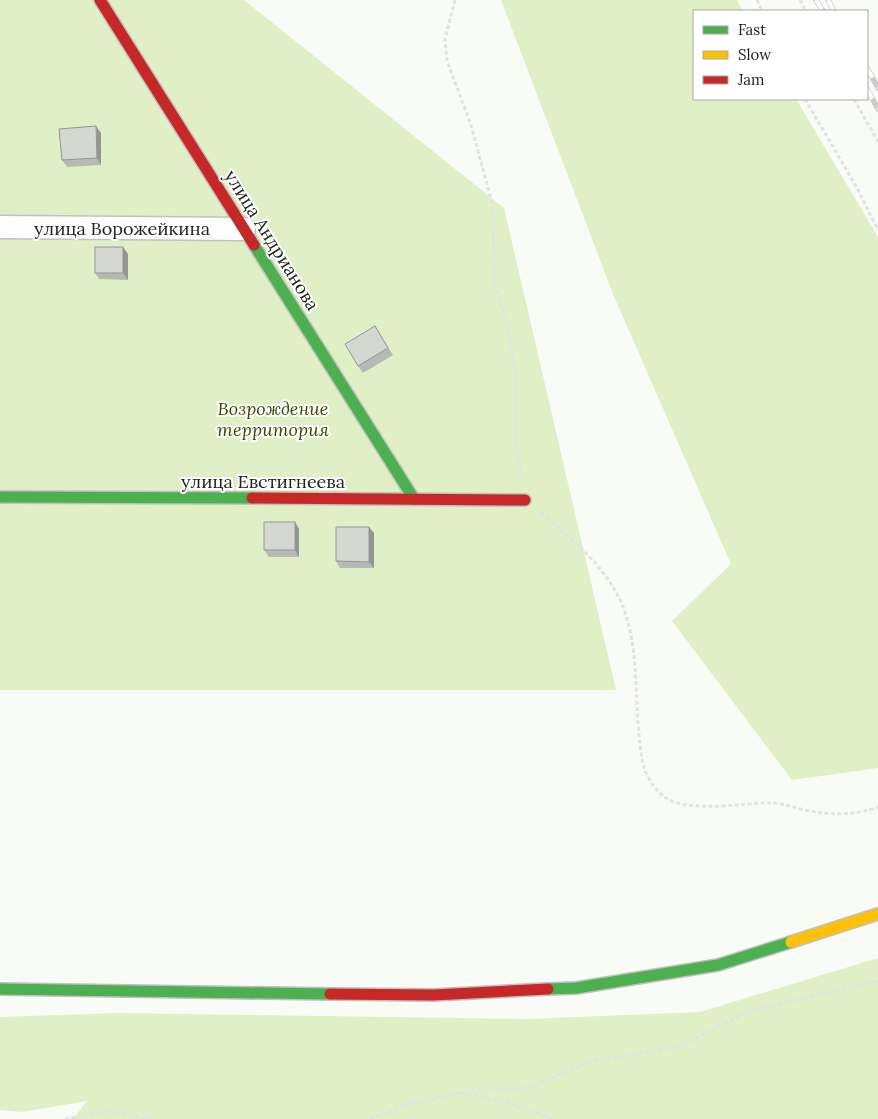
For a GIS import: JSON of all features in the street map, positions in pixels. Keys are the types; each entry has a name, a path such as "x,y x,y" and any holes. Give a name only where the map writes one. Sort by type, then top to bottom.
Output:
{"street":[{"name":"улица Андрианова","path":"100,0 414,499"},
{"name":"улица Ворожейкина","path":"0,227 244,229"},
{"name":"улица Евстигнеева","path":"0,498 526,500"},
{"path":"0,989 434,995 576,988 718,965 878,914"}],"path":[{"path":"455,0 444,40 447,60 470,122 493,206 494,282 508,328 516,379 516,444 526,500 601,568 618,597 626,619 634,664 644,765 654,788 666,798 680,804 702,806 778,803 838,816 878,807"},
{"path":"806,100 858,188 878,230"},
{"path":"855,100 878,142"},
{"path":"370,1119 409,1104 458,1093 485,1088 519,1089 546,1082 588,1062 678,1047 749,1012 878,981"},
{"path":"458,1093 506,1102 553,1119"},
{"path":"65,1119 108,1111 150,1119"}],"green space":[{"name":"Возрождение территория","path":"0,0 244,0 504,208 616,690 0,690"},
{"path":"501,0 737,0 742,10 693,10 693,100 797,100 878,237 878,768 792,780 672,621 731,564 613,294"},
{"path":"878,958 878,1119 73,1119 87,1101 22,1112 0,1110 0,1017 117,1013 527,1019 700,1012"}],"building":[{"path":"96,126 97,158 62,160 59,129"},
{"path":"95,247 123,247 123,273 95,273"},
{"path":"375,326 388,348 358,366 345,344"},
{"path":"264,522 295,522 295,550 264,550"},
{"path":"336,527 369,527 369,562 336,561"}],"railway":[{"path":"816,0 822,10"},
{"path":"828,0 833,10"},
{"path":"868,70 878,88"},
{"path":"868,91 878,109"}],"traffic: fast":[{"path":"254,245 414,499"},
{"path":"0,497 252,498"},
{"path":"548,989 576,988 718,965 791,942"},
{"path":"0,989 330,994"}],"traffic: slow":[{"path":"791,942 878,914"}],"traffic: jam":[{"path":"100,0 254,245"},
{"path":"252,498 525,500"},
{"path":"330,994 434,995 548,989"}]}
